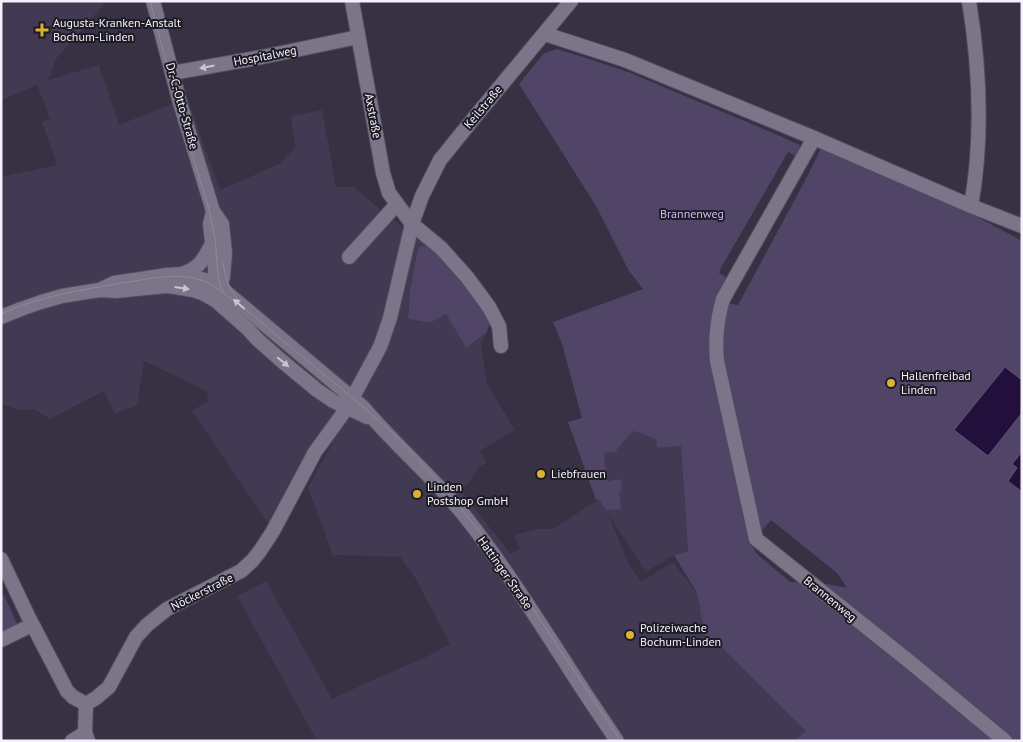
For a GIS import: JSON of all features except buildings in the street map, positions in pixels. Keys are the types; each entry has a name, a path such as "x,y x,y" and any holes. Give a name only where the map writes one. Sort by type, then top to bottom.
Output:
{"street":[{"name":"Dr.-C.-Otto-Straße","path":"153,1 172,73 213,211 222,224 225,266 217,291"},
{"name":"Axstraße","path":"352,1 389,193 412,224"},
{"name":"Keilstraße","path":"349,403 380,347 400,280 412,224 422,196 440,160 571,1"},
{"path":"969,1 976,53 978,108 977,168 971,206"},
{"path":"545,34 625,60 1022,226"},
{"name":"Hospitalweg","path":"172,73 358,37"},
{"name":"Brannenweg","path":"814,138 723,299 718,317 717,360 756,539 910,662 1005,741"},
{"path":"349,257 397,204"},
{"name":"Dr.-C.-Otto-Straße","path":"213,211 210,224 217,291"},
{"path":"412,224 440,248 478,291 499,326 501,346"},
{"path":"182,274 192,271 198,266 213,242"},
{"name":"Hattinger Straße","path":"1,318 41,302 62,296 99,290 114,283 182,274 205,280 217,291 257,339 283,362 333,401 363,407 427,473 470,523 516,586 617,741"},
{"name":"Hattinger Straße","path":"99,290 116,292 175,287 202,292 217,291"},
{"name":"Nöckerstraße","path":"86,704 109,687 136,637 148,625 167,609 231,577 252,561 273,531 315,452 349,403"},
{"path":"1,559 32,625 69,694 86,704 86,737 72,741"},
{"path":"1,640 32,625"}],"shaded area":[{"path":"1,1 107,1 56,59 48,80 99,65 119,125 187,98 220,190 279,164 295,148 291,116 322,110 336,187 354,187 429,247 418,248 410,290 408,319 430,323 446,314 466,348 487,332 481,342 487,384 515,430 480,451 487,462 473,475 471,481 460,490 511,554 520,549 514,535 537,529 553,529 599,499 619,493 620,479 607,481 604,453 615,452 633,430 656,440 657,448 681,446 688,551 674,555 646,572 608,514 624,556 641,582 673,562 697,593 706,641 712,638 807,731 793,741 317,741 237,596 266,581 332,699 430,655 450,644 416,579 400,557 333,556 308,487 332,444 321,433 270,524 192,411 208,401 207,391 144,361 137,405 115,414 104,391 50,419 34,409 19,410 1,404 1,177 57,165 42,122 50,119 37,85 1,100"},
{"path":"1005,367 1022,380 1022,413 988,456 954,430"},
{"path":"1022,452 1022,492 1008,481 1017,468 1012,464"}],"green space":[{"path":"557,49 628,72 800,145 798,157 788,152 721,268 719,273 727,278 718,302 738,305 822,146 968,212 1022,241 1022,741 793,741 806,731 712,638 706,641 697,593 674,555 688,551 681,446 657,448 656,440 633,431 615,452 604,453 607,481 620,479 621,481 622,489 619,493 621,509 606,510 599,499 596,500 568,422 582,418 562,344 553,322 643,289 629,271 596,206 519,84 544,53","holes":["771,520 837,573 847,588 816,582 790,582 757,554 751,544"]},
{"path":"423,246 429,247 467,284 490,322 487,332 466,348 446,314 430,323 408,319 410,290 418,248"},
{"path":"4,595 17,624 1,633 1,596"}],"tram line":[{"path":"150,1 181,118 209,209 215,239 220,286 225,294"},
{"path":"223,263 228,283 238,300"},
{"path":"1,314 61,294 162,277 172,276 201,280 218,289 373,415 431,474 474,525 501,561 621,741"}],"place":[{"name":"Augusta-Kranken-Anstalt Bochum-Linden","path":"42,30"},
{"name":"Hallenfreibad Linden","path":"891,383"},
{"name":"Liebfrauen","path":"541,474"},
{"name":"Linden Postshop GmbH","path":"417,494"},
{"name":"Polizeiwache Bochum-Linden","path":"630,635"}]}
